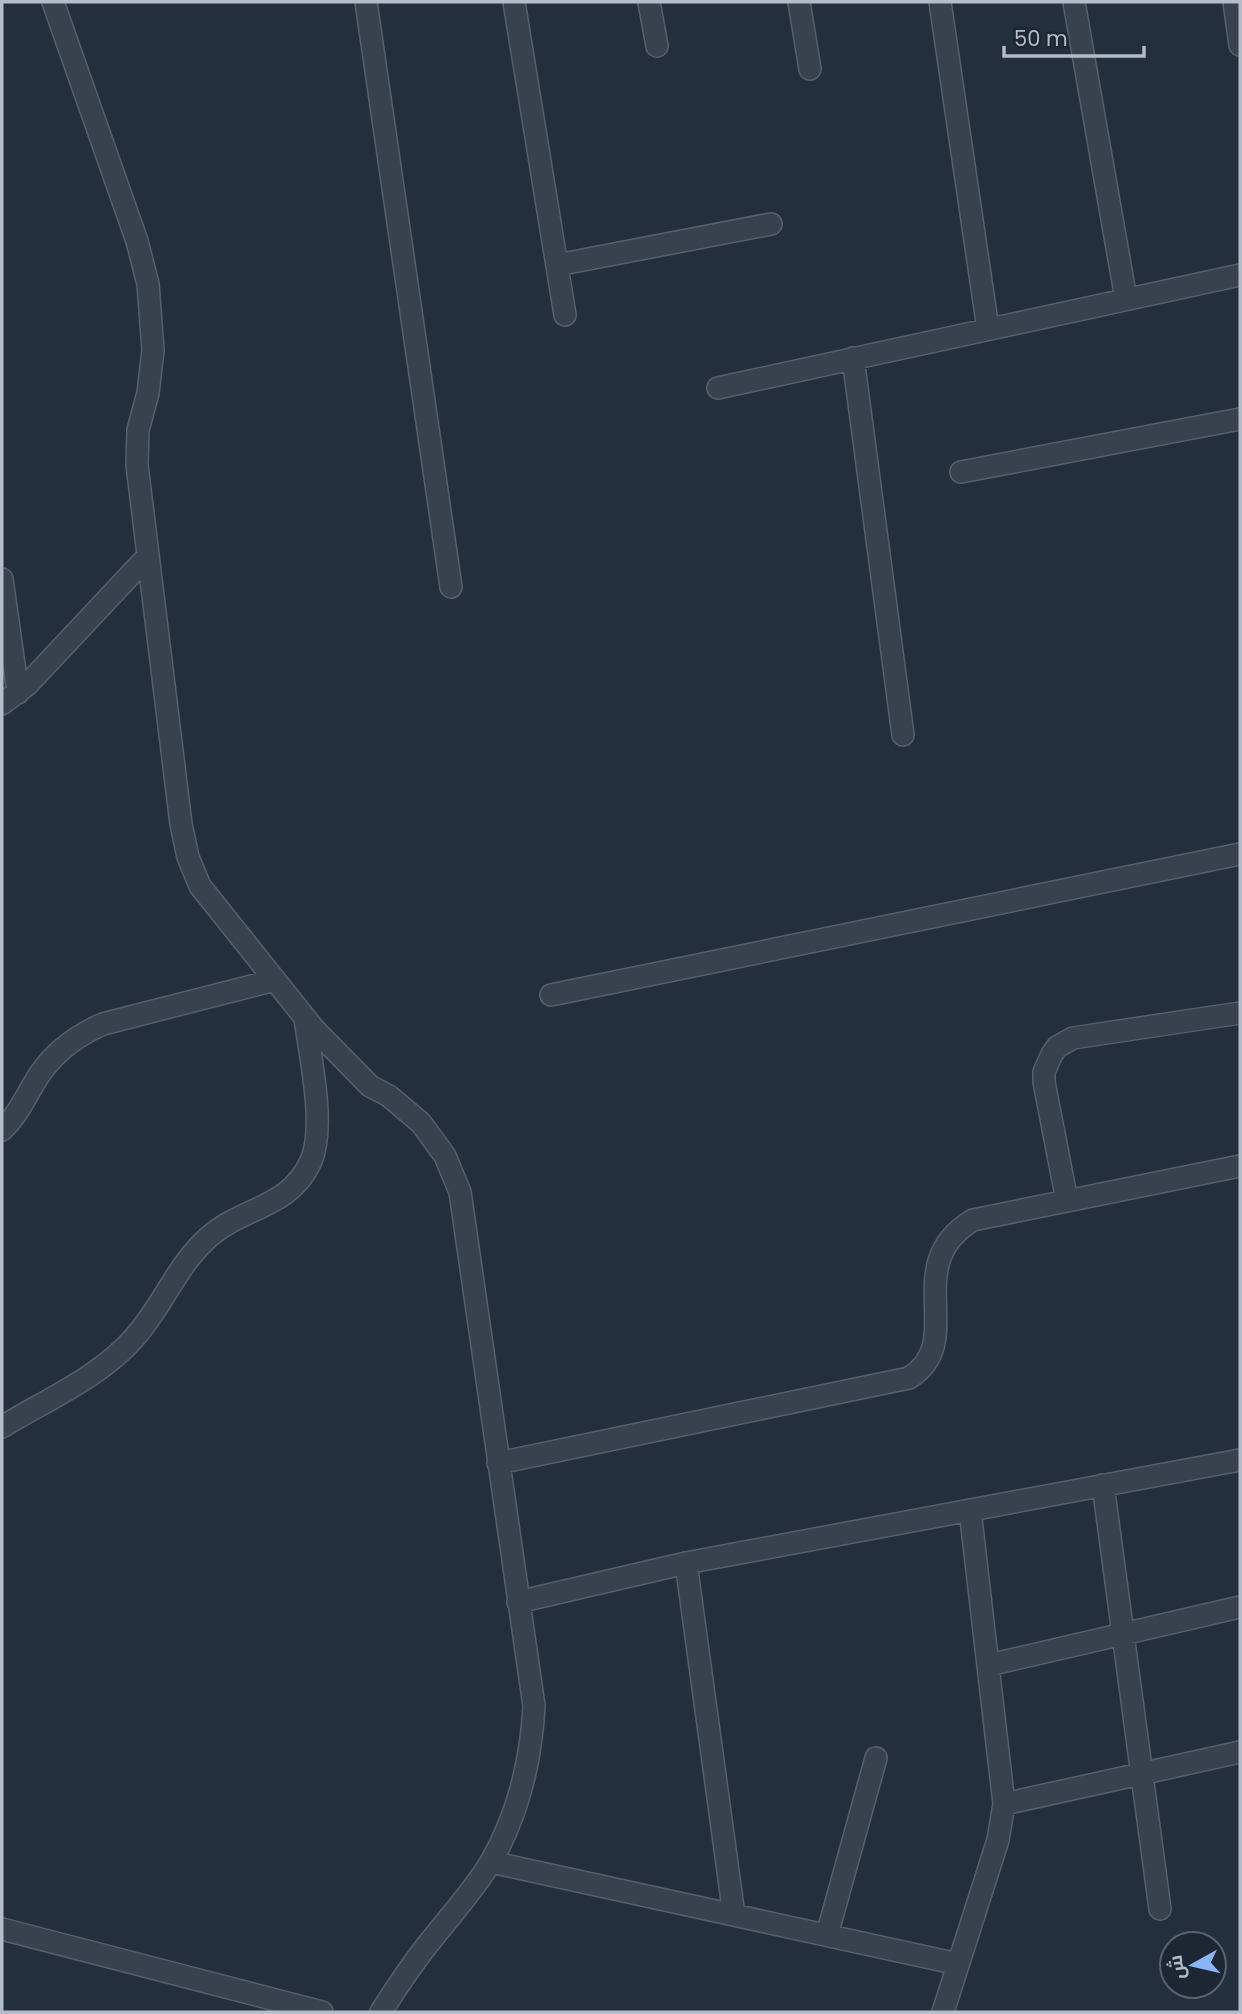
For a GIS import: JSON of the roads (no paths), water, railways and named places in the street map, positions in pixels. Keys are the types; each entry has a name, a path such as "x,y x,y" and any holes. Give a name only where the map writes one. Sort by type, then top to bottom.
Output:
{"street":[{"path":"53,2 137,241 148,284 153,350 148,393 141,411 136,447 181,824 188,857 200,886 305,1018 370,1086 389,1096 421,1123 435,1139 454,1173 460,1192 534,1706 533,1733 523,1786 515,1811 491,1861 381,2012"},
{"path":"366,2 451,587"},
{"path":"514,2 565,315"},
{"path":"649,2 657,46"},
{"path":"799,2 810,69"},
{"path":"940,2 988,329"},
{"path":"1074,2 1126,299"},
{"path":"1234,2 1240,45"},
{"path":"557,265 771,224"},
{"path":"718,388 1240,275"},
{"path":"853,358 903,735"},
{"path":"961,472 1240,419"},
{"path":"10,699 148,556"},
{"path":"2,579 10,699"},
{"path":"551,995 1240,854"},
{"path":"2,1130 25,1102 48,1062 66,1045 87,1031 275,980"},
{"path":"1067,1200 1044,1082 1047,1062 1058,1047 1073,1038 1240,1013"},
{"path":"2,1427 104,1367 148,1322 177,1273 198,1246 231,1222 274,1203 303,1175 310,1161 318,1130 305,1018"},
{"path":"498,1463 909,1378 925,1367 934,1351 936,1269 940,1254 959,1228 973,1220 1240,1166"},
{"path":"519,1602 686,1563 1240,1460"},
{"path":"1103,1485 1160,1909"},
{"path":"943,2012 998,1840 1004,1804 970,1510"},
{"path":"686,1563 733,1914"},
{"path":"989,1665 1240,1607"},
{"path":"1004,1804 1240,1752"},
{"path":"827,1935 876,1758"},
{"path":"491,1861 958,1964"},
{"path":"2,1929 322,2012"}]}
